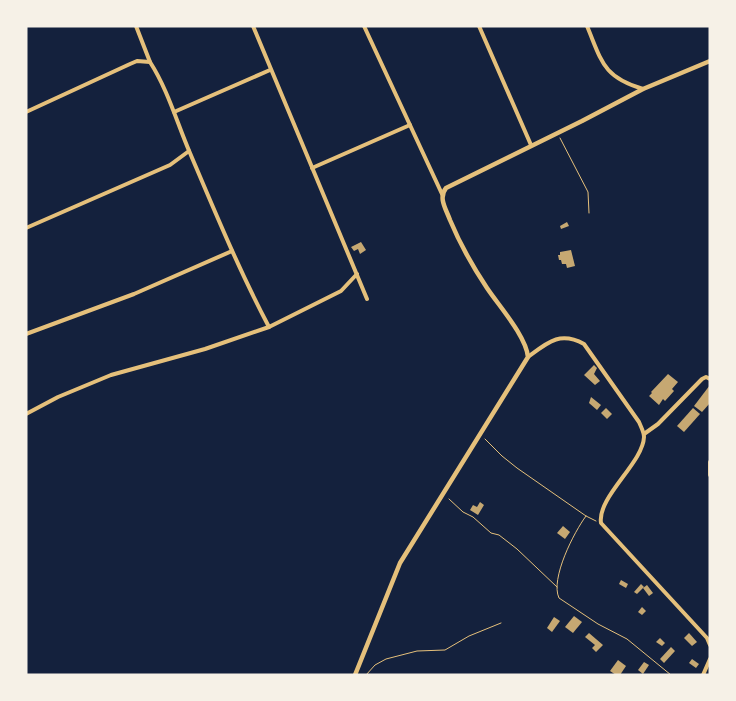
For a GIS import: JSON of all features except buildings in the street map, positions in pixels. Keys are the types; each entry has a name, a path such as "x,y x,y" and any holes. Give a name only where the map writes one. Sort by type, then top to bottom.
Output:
{"street":[{"path":"136,26 232,251 269,327"},
{"path":"253,26 367,299"},
{"path":"364,26 442,194 442,200 456,236 486,287 522,338 528,357"},
{"path":"479,26 531,145"},
{"path":"587,26 610,73 619,80 643,89"},
{"path":"26,112 137,61 150,62"},
{"path":"442,194 446,188 643,89 710,61"},
{"path":"174,112 270,70"},
{"path":"312,168 410,125"},
{"path":"26,228 170,165 189,151"},
{"path":"26,334 125,297 218,259 232,251"},
{"path":"26,414 111,375 205,349 269,327 341,291 357,274"},
{"path":"355,675 400,563 480,434 528,357 554,340 564,338 575,339 584,344 639,422 644,434 643,445 612,492 601,515 601,523 707,638 710,645"},
{"path":"644,434 658,424 702,379 706,377 710,379"},
{"path":"710,462 710,475"},
{"path":"707,638 710,631"},
{"path":"703,675 710,659"}],"path":[{"path":"557,133 588,192 589,213"},
{"path":"480,434 510,462 586,516 601,523"},
{"path":"443,494 489,532 499,535 517,549 557,587"},
{"path":"586,516 573,538 560,570 556,593 564,602 606,629 627,639 671,675"},
{"path":"366,675 375,666 386,660 417,651 445,650 470,636 501,623"}]}
